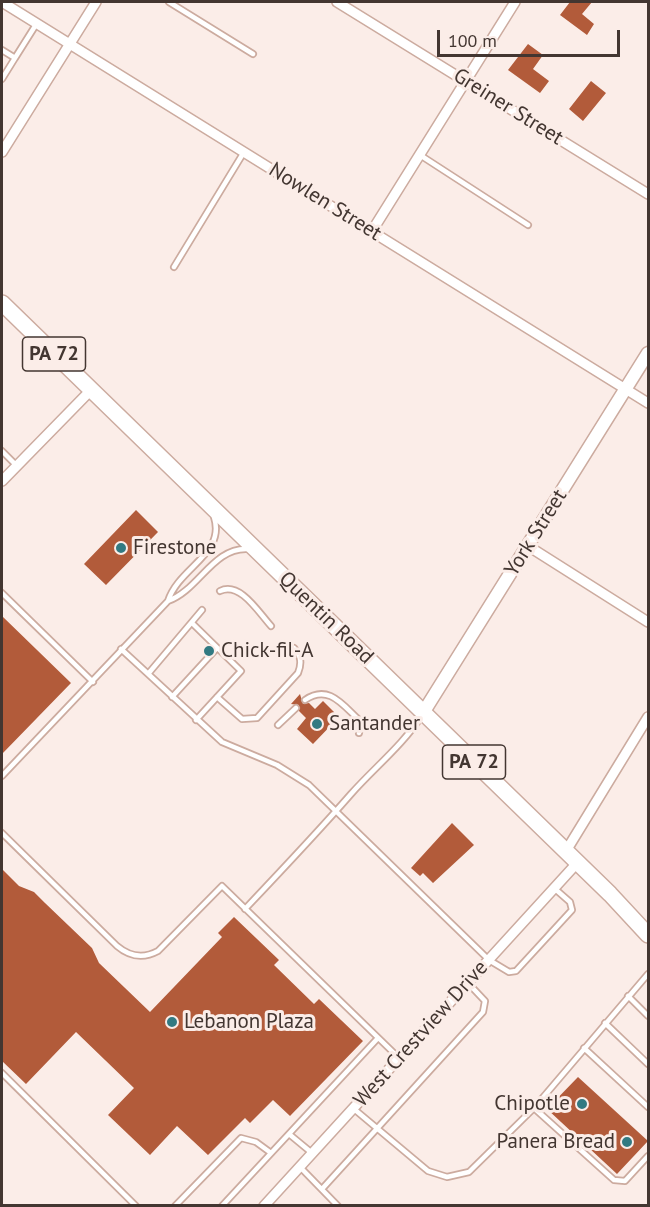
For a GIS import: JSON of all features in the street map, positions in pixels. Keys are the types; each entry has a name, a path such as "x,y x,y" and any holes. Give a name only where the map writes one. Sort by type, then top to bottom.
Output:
{"highway":[{"name":"Quentin Road","path":"2,303 578,862 648,934"}],"street":[{"name":"Nowlen Street","path":"2,2 648,402"},
{"path":"2,152 96,2"},
{"name":"Greiner Street","path":"337,2 648,194"},
{"path":"372,231 516,2"},
{"name":"York Street","path":"423,713 648,353"},
{"path":"2,481 91,390"},
{"path":"528,546 648,622"},
{"path":"566,851 648,717"},
{"name":"West Crestview Drive","path":"264,1206 578,862"}],"lane":[{"path":"169,2 253,54"},
{"path":"2,79 37,23"},
{"path":"2,50 15,58"},
{"path":"174,267 244,152"},
{"path":"420,155 528,225"},
{"path":"2,451 17,466"},
{"path":"168,601 173,586 209,549 215,539 216,525 208,504"},
{"path":"2,776 168,601 182,596 229,552 241,549 257,551"},
{"path":"220,591 227,588 234,589 271,626"},
{"path":"2,593 93,682"},
{"path":"148,674 202,610"},
{"path":"192,623 241,671 196,720"},
{"path":"172,697 217,648"},
{"path":"217,696 242,719 257,718 298,673 301,665 299,655 294,648"},
{"path":"121,649 196,720 231,747 298,777 338,811 489,960 509,972 516,971 571,913 573,906 554,888"},
{"path":"305,700 317,694 331,695 358,719 361,723 360,733"},
{"path":"278,725 296,708"},
{"path":"245,909 404,740 423,713"},
{"path":"2,833 117,946 135,956 147,956 158,951 222,886 399,1058"},
{"path":"353,1108 428,1171 438,1176 459,1176 469,1172 534,1108 648,974"},
{"path":"322,1189 375,1127 483,1012 485,1001 468,983"},
{"path":"628,996 648,1016"},
{"path":"605,1023 648,1064"},
{"path":"222,1206 378,1038"},
{"path":"584,1048 648,1107"},
{"path":"2,1073 136,1206"},
{"path":"534,1108 614,1180 625,1181 648,1156"},
{"path":"289,1134 312,1153"},
{"path":"175,1206 241,1138 256,1142 271,1154"},
{"path":"300,1167 338,1206"}],"building":[{"path":"570,2 592,2 582,14 594,24 587,35 560,15"},
{"path":"528,44 543,55 533,69 549,81 540,93 508,70"},
{"path":"591,81 606,93 583,121 569,109"},
{"name":"Firestone","path":"136,510 158,532 106,585 84,564"},
{"path":"2,616 71,683 2,754"},
{"name":"Santander","path":"300,694 303,704 309,703 315,709 323,701 339,717 313,744 297,729 306,718 299,711 299,705 291,704"},
{"path":"452,823 474,845 433,883 423,873 420,876 411,868"},
{"name":"Lebanon Plaza","path":"2,869 19,886 34,892 92,948 99,963 150,1012 222,937 218,933 234,917 279,960 274,965 314,1004 319,999 363,1041 290,1116 273,1100 250,1123 245,1118 208,1155 177,1126 150,1155 108,1115 134,1088 76,1032 26,1084 2,1061"},
{"path":"578,1077 648,1141 617,1174 547,1109"}],"place":[{"name":"Firestone","path":"121,548"},
{"name":"Chick-fil-A","path":"209,651"},
{"name":"Santander","path":"317,724"},
{"name":"Lebanon Plaza","path":"172,1022"},
{"name":"Chipotle","path":"582,1104"},
{"name":"Panera Bread","path":"627,1142"}]}
